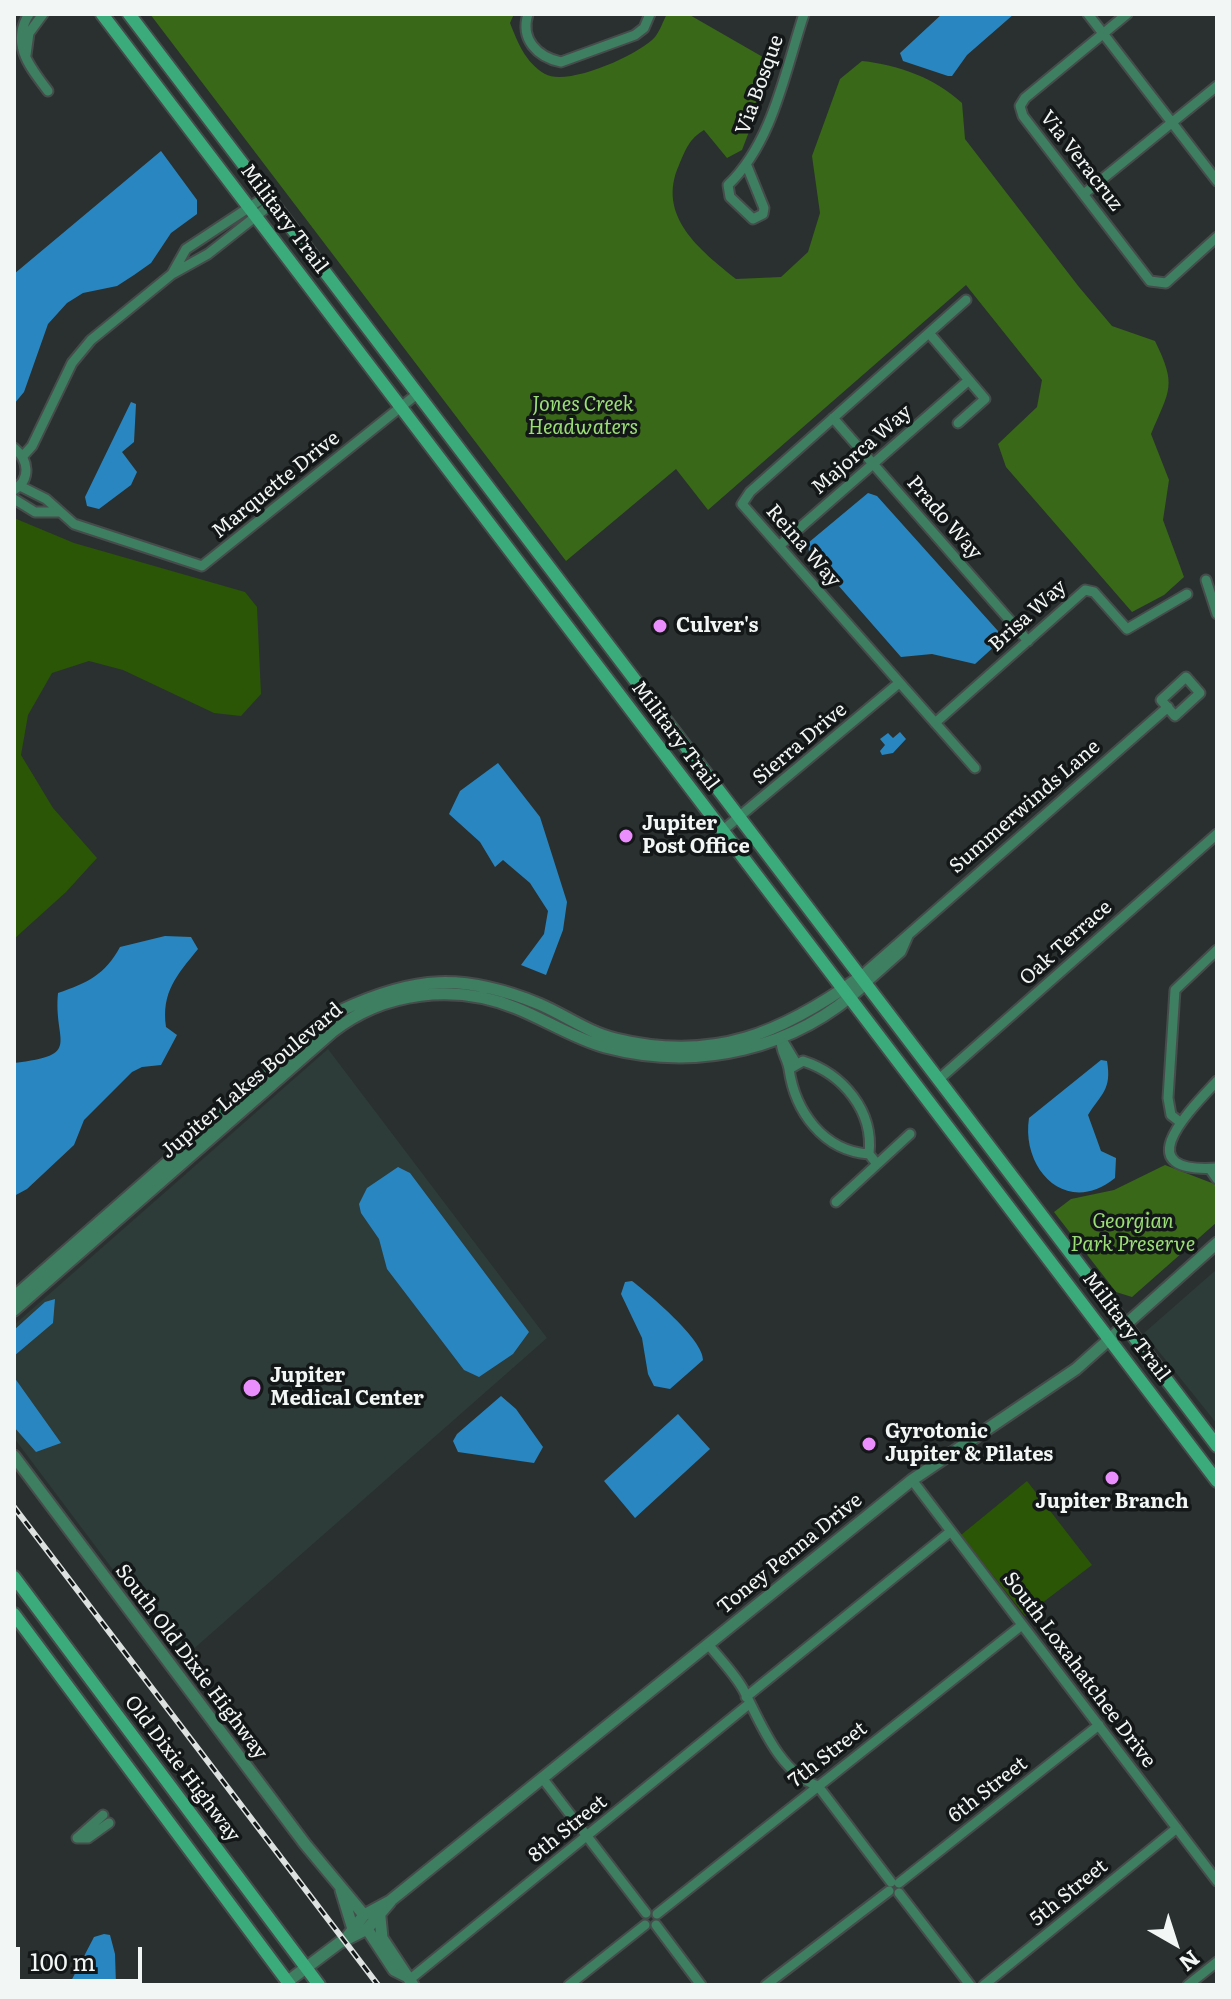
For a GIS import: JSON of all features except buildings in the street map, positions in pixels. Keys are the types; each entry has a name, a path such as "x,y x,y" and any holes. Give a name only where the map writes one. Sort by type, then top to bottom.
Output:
{"main road":[{"name":"Military Trail","path":"102,14 1217,1481"},
{"name":"Military Trail","path":"129,14 1217,1446"},
{"name":"Old Dixie Highway","path":"14,1577 319,1985"},
{"path":"14,1614 288,1984"}],"street":[{"path":"29,14 20,45 48,91"},
{"path":"27,58 29,33 43,14"},
{"path":"528,14 525,25 528,40 538,53 561,62 635,35 644,28 650,14"},
{"name":"Via Bosque","path":"747,166 764,208 763,214 753,219 727,191 728,185 747,166 762,138 804,14"},
{"path":"1088,14 1217,181"},
{"name":"Via Veracruz","path":"1127,14 1025,98 1020,106 1023,116 1150,281 1166,283 1217,237"},
{"path":"1085,193 1217,86"},
{"path":"23,456 32,446 55,395 82,352 172,274 208,254 271,199"},
{"path":"172,274 186,249 254,212"},
{"name":"Reina Way","path":"966,300 744,498 742,504 975,768"},
{"path":"929,333 985,399 958,423"},
{"name":"Majorca Way","path":"779,546 969,380"},
{"name":"Marquette Drive","path":"17,488 46,499 74,524 202,566 417,394"},
{"name":"Prado Way","path":"833,418 1028,641"},
{"path":"14,448 23,456 27,470 17,488"},
{"name":"Marquette Drive","path":"14,499 35,512 59,512"},
{"path":"1206,580 1217,614"},
{"name":"Brisa Way","path":"935,723 1085,590 1094,592 1127,629 1187,594"},
{"name":"Sierra Drive","path":"722,831 899,683"},
{"name":"Summerwinds Lane","path":"863,980 908,936 1168,707"},
{"name":"Oak Terrace","path":"938,1080 1217,834"},
{"path":"1180,1122 1171,1115 1168,1098 1175,990 1217,950"},
{"name":"Jupiter Lakes Boulevard","path":"14,1297 340,1011 382,991 415,984 481,985 539,1004 614,1039 712,1047 752,1037 800,1017 847,993 863,980"},
{"name":"Jupiter Lakes Boulevard","path":"14,1310 332,1032 386,1002 423,993 497,1000 602,1047 659,1057 712,1057 781,1038 833,1012 847,993"},
{"path":"781,1038 781,1049 792,1066 788,1080 803,1111 819,1131 846,1153 869,1154"},
{"path":"792,1066 818,1066 835,1076 851,1093 871,1136 869,1154 877,1164"},
{"path":"1217,1081 1169,1138 1170,1153 1182,1164 1214,1168 1217,1179"},
{"path":"836,1202 910,1134"},
{"name":"Toney Penna Drive","path":"344,1941 352,1926 364,1915 390,1901 912,1480 1058,1383 1111,1340 1125,1323 1217,1243"},
{"name":"South Old Dixie Highway","path":"14,1456 341,1890 364,1915"},
{"name":"South Loxahatchee Drive","path":"912,1480 1217,1881"},
{"name":"8th Street","path":"410,1980 950,1532"},
{"name":"7th Street","path":"652,1913 1022,1625"},
{"path":"708,1644 743,1689 764,1731 804,1781 818,1786 970,1985"},
{"name":"6th Street","path":"766,1985 1099,1725"},
{"path":"543,1779 652,1913 656,1925 701,1985"},
{"path":"77,1838 88,1838 106,1819"},
{"name":"5th Street","path":"984,1985 1177,1828"},
{"name":"South Old Dixie Highway","path":"341,1890 352,1926"},
{"name":"Toney Penna Drive","path":"288,1984 344,1941 367,1929 380,1917 390,1901"},
{"path":"569,1985 645,1925 652,1913"},
{"path":"380,1917 382,1938 410,1980"},
{"path":"645,1925 656,1925"},
{"path":"367,1929 394,1970 410,1980"},
{"path":"1188,1985 1217,1962"}],"shaded area":[{"name":"Jupiter Medical Center","path":"328,1049 547,1338 181,1660 14,1438 14,1325"},
{"path":"1217,1269 1217,1424 1144,1333"}],"green space":[{"name":"Jones Creek Headwaters","path":"150,14 514,14 510,23 523,52 538,69 555,77 585,73 619,60 655,37 667,14 688,14 775,64 742,150 727,158 704,130 688,145 673,183 677,216 685,230 696,244 736,279 781,277 808,252 820,213 812,156 840,79 862,61 903,69 940,86 962,103 965,139 1079,287 1112,326 1155,341 1166,368 1168,388 1151,434 1169,480 1163,520 1184,577 1164,595 1132,612 1006,467 998,444 1037,407 1042,380 966,285 708,510 676,469 566,561"},
{"path":"14,518 74,543 245,592 257,607 261,694 241,716 214,713 123,670 89,661 52,673 28,715 21,755 53,808 97,858 66,892 14,939"},
{"name":"Georgian Park Preserve","path":"1165,1165 1217,1185 1217,1222 1132,1297 1116,1292 1054,1212 1071,1199 1114,1190"},
{"path":"1027,1481 1092,1565 1025,1616 961,1535"}],"water":[{"path":"942,14 1014,14 967,55 952,76 948,76 903,61 900,53"},
{"path":"161,151 197,200 197,214 171,233 151,263 134,275 117,286 83,293 67,303 48,324 24,392 14,404 14,274"},
{"path":"131,402 136,404 134,442 122,452 137,472 131,485 99,509 87,506 85,497"},
{"path":"868,493 877,496 998,631 997,644 975,664 932,654 901,657 809,552 808,543"},
{"path":"900,732 906,739 893,753 882,755 880,751 885,745 880,739 888,733 893,738"},
{"path":"498,763 540,817 567,902 563,930 546,975 521,965 544,934 548,911 530,883 503,860 495,867 480,842 449,814 460,791"},
{"path":"165,936 191,937 198,949 177,976 168,994 166,1027 177,1035 161,1065 142,1067 132,1072 84,1120 74,1145 27,1189 14,1196 14,1063 36,1060 57,1051 60,1044 58,993 94,977 108,965 120,947"},
{"path":"1101,1060 1107,1061 1107,1085 1088,1115 1101,1151 1116,1158 1115,1178 1097,1189 1080,1192 1065,1190 1051,1182 1032,1155 1028,1137 1029,1118"},
{"path":"398,1167 410,1173 529,1332 513,1354 479,1377 464,1370 387,1269 379,1239 361,1213 359,1204 367,1188"},
{"path":"632,1281 674,1318 701,1351 703,1360 670,1389 654,1386 648,1374 642,1338 621,1294 625,1282"},
{"path":"55,1299 53,1323 14,1356 14,1330 45,1302"},
{"path":"14,1377 61,1443 36,1452 14,1427"},
{"path":"501,1396 516,1409 543,1447 534,1463 458,1452 453,1441 457,1434"},
{"path":"678,1414 710,1449 635,1518 604,1481"},
{"path":"110,1935 115,1954 116,1985 69,1985 94,1937"}],"railway":[{"path":"14,1507 378,1985"}],"place":[{"name":"Culver's","path":"660,626"},
{"name":"Jupiter Post Office","path":"626,836"},
{"name":"Jupiter Medical Center","path":"252,1388"},
{"name":"Gyrotonic Jupiter & Pilates","path":"869,1444"},
{"name":"Jupiter Branch","path":"1112,1478"}]}
